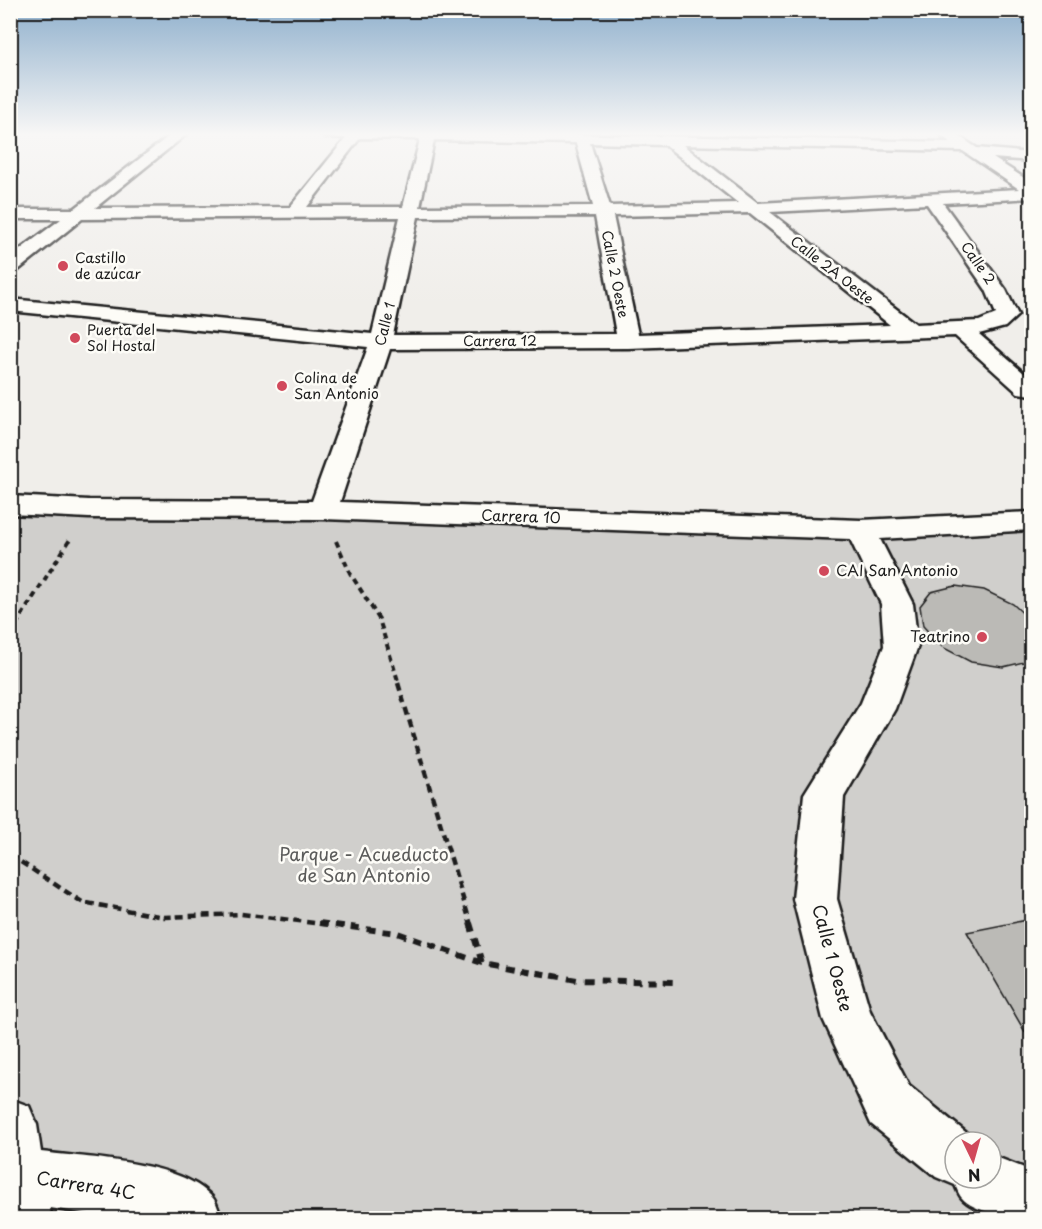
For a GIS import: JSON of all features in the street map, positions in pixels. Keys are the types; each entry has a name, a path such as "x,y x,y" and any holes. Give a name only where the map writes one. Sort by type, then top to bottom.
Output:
{"street":[{"path":"10,267 106,190"},
{"path":"294,213 312,190"},
{"name":"Calle 1","path":"323,510 381,342 415,190"},
{"name":"Calle 2 Oeste","path":"597,190 628,341"},
{"name":"Calle 2A Oeste","path":"730,190 911,331"},
{"path":"10,214 603,212 752,208 1032,192"},
{"name":"Calle 2","path":"931,197 975,258 1004,306 1007,315 1002,322 991,326"},
{"name":"Carrera 12","path":"10,305 381,342 628,341 991,326"},
{"path":"960,329 1026,388 1032,388"},
{"name":"Carrera 10","path":"10,505 89,509 323,510 861,530 1032,521"},
{"name":"Calle 1 Oeste","path":"861,530 897,604 901,646 877,709 824,794 815,899 848,1019 890,1106 943,1148"},
{"name":"Carrera 4C","path":"16,1172 166,1198 193,1218"},
{"path":"1003,1189 1032,1199"}],"path":[{"path":"10,634 89,509"},
{"path":"323,510 350,573 379,619 482,963"},
{"path":"10,855 82,902 164,917 241,914 397,933 482,963 577,980 676,982"}],"green space":[{"name":"Parque - Acueducto de San Antonio","path":"10,505 820,528 1031,521 1031,1218 193,1218 166,1198 18,1176 10,1125"}],"building":[{"name":"Teatrino","path":"955,586 984,590 1013,604 1032,622 1032,660 1003,667 971,662 942,647 923,626 920,606 931,592"},
{"path":"1032,919 1032,1044 967,932"}],"place":[{"name":"Castillo de azúcar","path":"63,266"},
{"name":"Puerta del Sol Hostal","path":"75,338"},
{"name":"Colina de San Antonio","path":"282,386"},
{"name":"CAI San Antonio","path":"824,571"},
{"name":"Teatrino","path":"982,637"}]}
